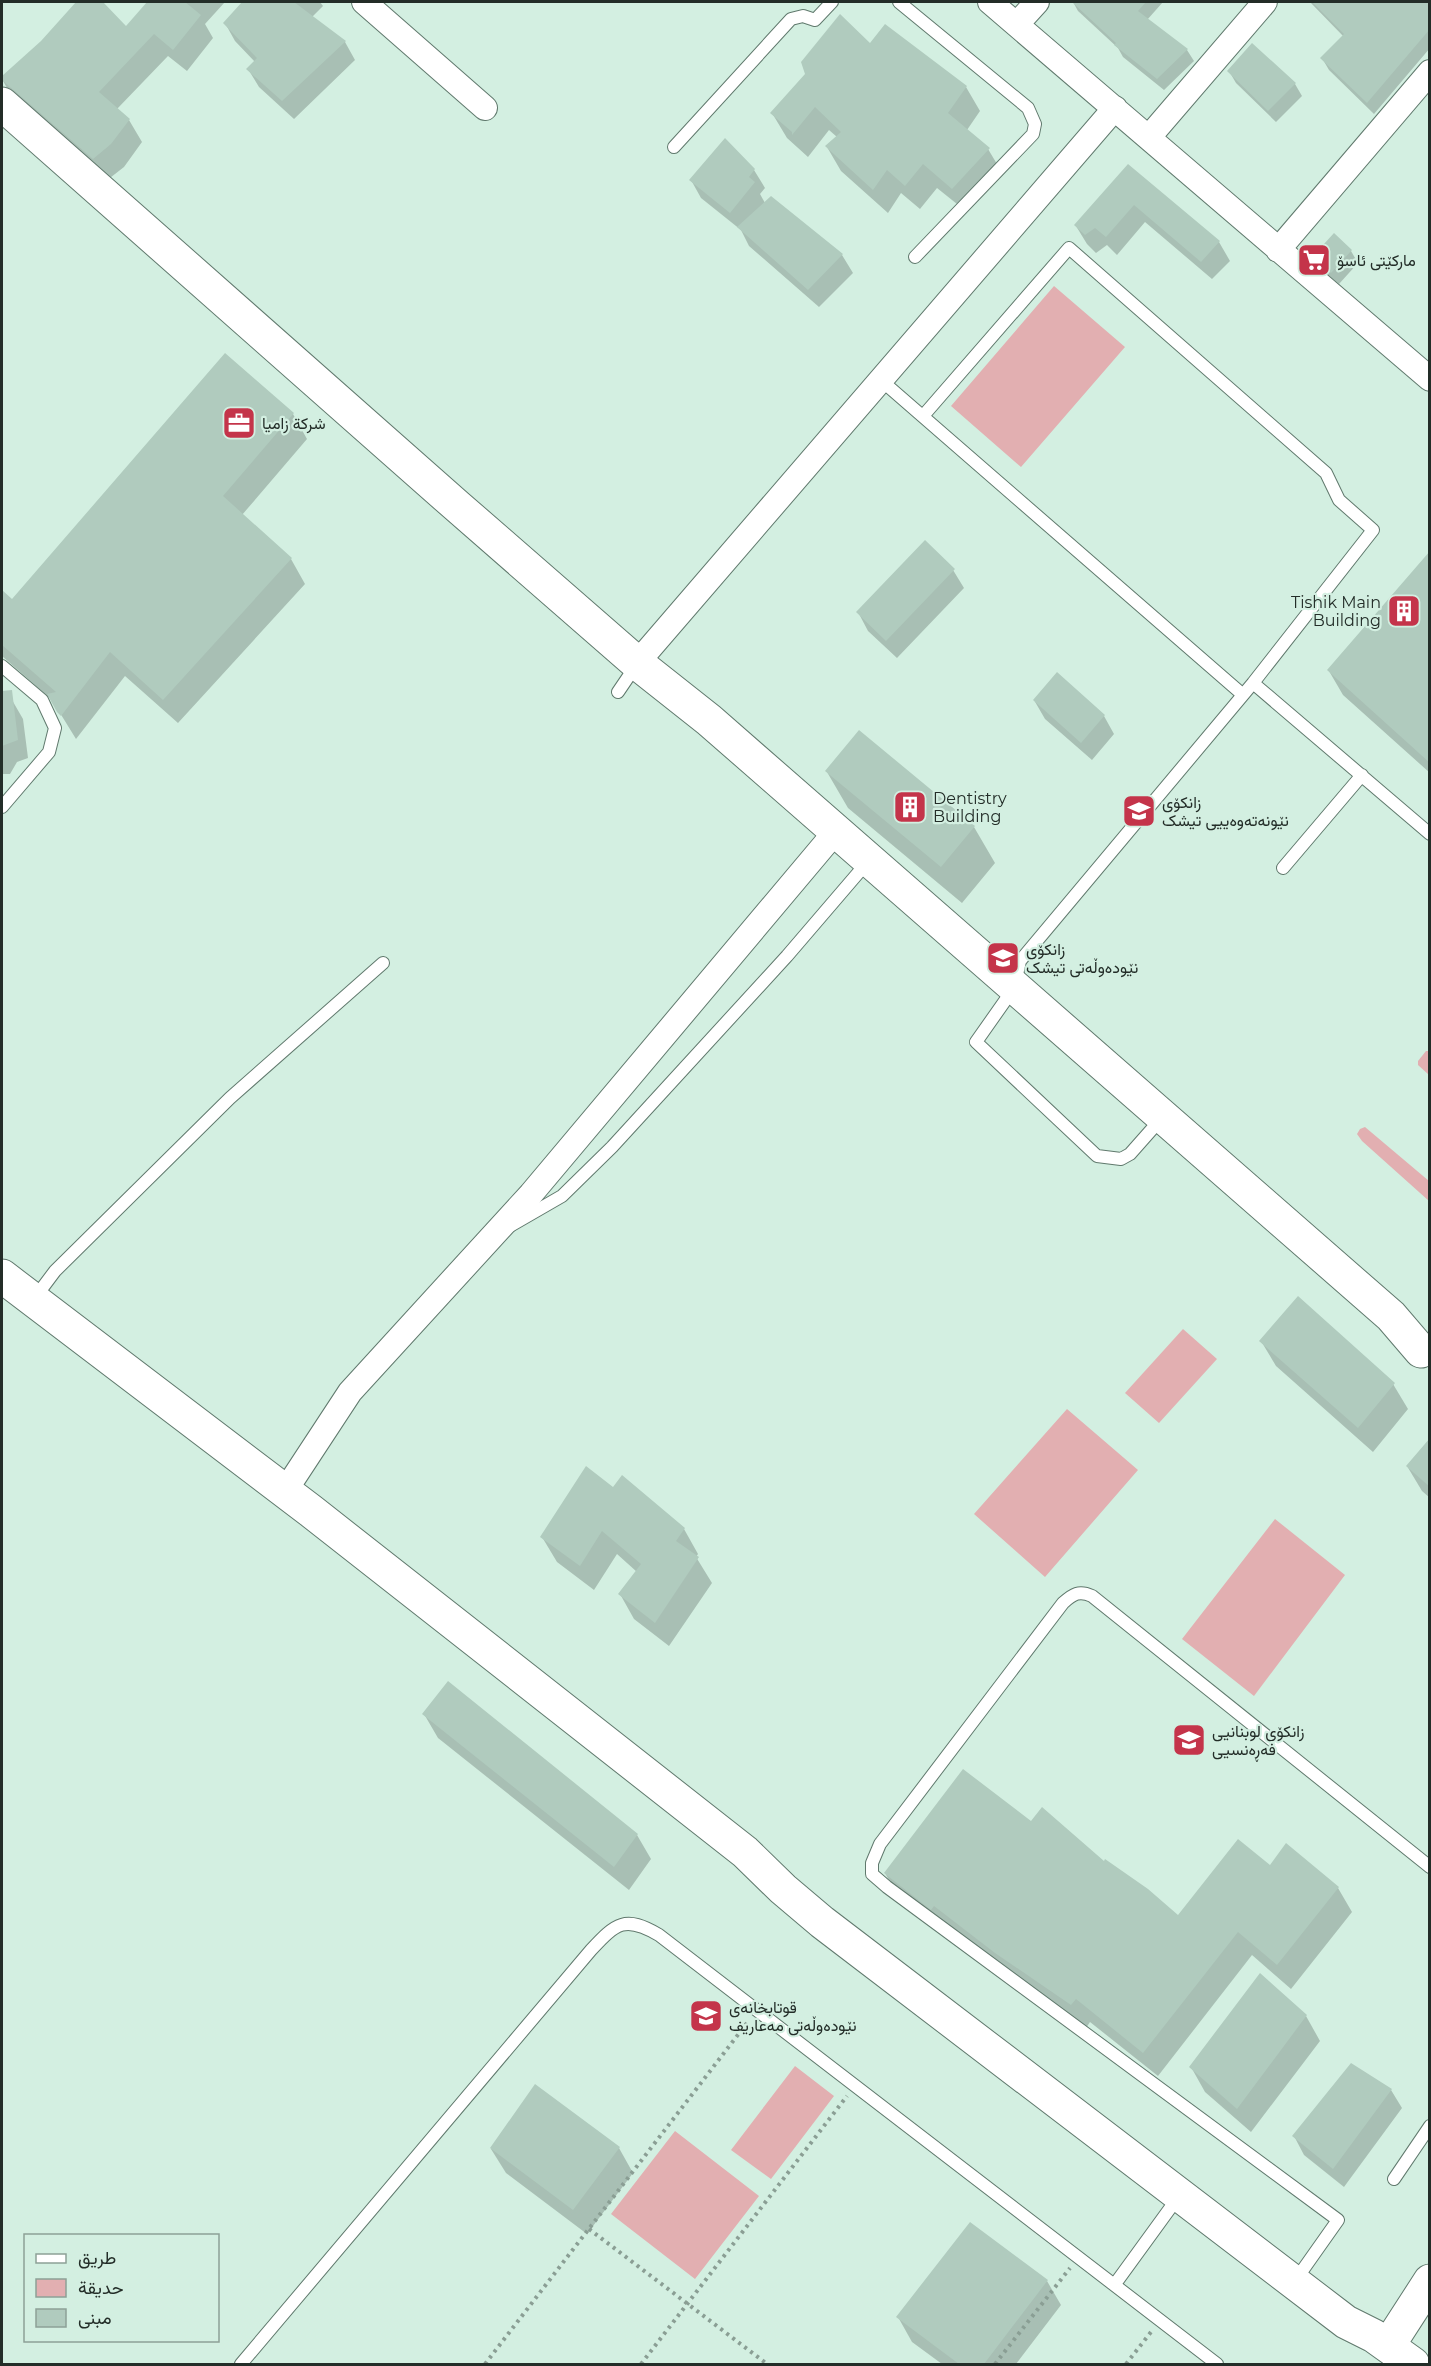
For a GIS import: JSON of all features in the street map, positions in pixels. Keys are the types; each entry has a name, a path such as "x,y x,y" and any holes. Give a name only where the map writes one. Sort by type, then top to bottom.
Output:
{"street":[{"path":"364,2 486,108"},
{"path":"990,2 1430,379"},
{"path":"1017,24 1037,2"},
{"path":"1149,137 1265,2"},
{"path":"1278,249 1430,72"},
{"path":"2,104 637,663 709,720 1154,1128 1382,1328 1427,1351"},
{"path":"637,663 1115,108"},
{"path":"637,663 658,690 683,716 859,872 1009,994 1392,1316 1427,1351"},
{"path":"285,1491 350,1392 531,1194 826,843"},
{"path":"2,1276 285,1491 745,1852 788,1877 831,1908 1184,2189 1385,2356"},
{"path":"1184,2189 1302,2271 1357,2314 1385,2356"},
{"path":"1385,2356 1430,2282"}],"lane":[{"path":"674,147 790,19 803,16 815,20 832,2"},
{"path":"899,2 1028,108 1035,124 1034,134 915,257"},
{"path":"923,416 1069,248 1326,473 1339,500 1373,530 1253,683 1020,961 1009,994 976,1042 1097,1156 1121,1159 1130,1154 1154,1128"},
{"path":"882,381 1242,694"},
{"path":"618,692 637,663"},
{"path":"2,666 42,700 56,728 49,752 2,807"},
{"path":"1253,683 1430,834"},
{"path":"1283,868 1362,775"},
{"path":"495,1233 562,1196 612,1148 787,956 859,872"},
{"path":"33,1300 55,1270 230,1098 383,963"},
{"path":"1302,2271 1338,2220 887,1887 872,1874 872,1863 880,1844 1063,1603 1075,1593 1081,1592 1092,1596 1430,1867"},
{"path":"241,2364 591,1950 615,1925 630,1922 659,1935 1217,2364"},
{"path":"1394,2179 1430,2126"},
{"path":"1115,2284 1184,2189"}],"path":[{"path":"485,2364 757,2010"},
{"path":"641,2364 855,2086"},
{"path":"589,2229 767,2364"},
{"path":"995,2364 1078,2257"},
{"path":"1125,2364 1160,2320"}],"green space":[{"path":"1054,286 1125,347 1021,467 951,406"},
{"path":"1426,1051 1429,1051 1429,1075 1418,1065 1418,1061"},
{"path":"1365,1127 1429,1181 1429,1201 1362,1141 1357,1134"},
{"path":"1183,1329 1217,1359 1159,1423 1125,1393"},
{"path":"1067,1409 1138,1470 1045,1577 974,1514"},
{"path":"1275,1519 1345,1575 1254,1696 1182,1639"},
{"path":"795,2066 834,2096 771,2179 731,2150"},
{"path":"675,2131 759,2196 695,2279 611,2214"}],"building":[{"path":"76,2 103,2 126,26 147,2 185,2 201,15 173,50 154,34 99,92 130,119 111,144 93,159 2,80 2,76 41,41"},
{"path":"242,2 294,2 346,41 282,101 246,69 257,58 223,23"},
{"path":"1072,2 1146,2 1138,11 1188,49 1157,79 1114,45 1116,43"},
{"path":"1312,2 1430,2 1430,29 1367,103 1320,58 1344,34"},
{"path":"840,14 870,43 885,24 967,86 948,113 990,148 952,189 923,164 905,186 887,170 873,190 825,146 841,132 815,107 792,135 792,132 770,113 805,74 801,62"},
{"path":"1252,43 1296,83 1268,111 1227,71"},
{"path":"725,138 755,169 749,177 755,182 730,213 689,180"},
{"path":"1128,164 1220,241 1201,262 1134,205 1106,237 1095,228 1085,235 1074,225"},
{"path":"771,196 843,254 808,290 737,227"},
{"path":"1334,233 1352,250 1331,273 1313,256"},
{"path":"225,353 294,413 223,496 292,558 163,700 110,652 61,716 47,694 56,692 2,645 2,590 12,599"},
{"path":"925,540 955,569 886,641 856,612"},
{"name":"Tishik Main Building","path":"1430,551 1430,763 1327,670"},
{"path":"1057,672 1105,715 1081,743 1033,700"},
{"path":"12,690 18,740 2,746 2,691"},
{"name":"Dentistry Building","path":"859,730 975,826 941,867 825,771"},
{"path":"1298,1296 1395,1383 1358,1428 1259,1341"},
{"path":"1430,1438 1430,1487 1406,1466"},
{"path":"586,1466 613,1487 622,1475 685,1528 676,1541 699,1557 655,1623 618,1594 641,1564 602,1531 580,1566 540,1537"},
{"path":"448,1681 638,1834 614,1867 422,1714"},
{"path":"963,1769 1031,1821 1042,1807 1104,1861 1105,1859 1148,1889 1178,1915 1238,1839 1270,1865 1286,1843 1339,1887 1277,1965 1238,1932 1143,2053 1076,1999 1071,2005 995,1953 934,1906 931,1910 884,1873"},
{"path":"1260,1973 1307,2015 1237,2109 1189,2067"},
{"path":"1351,2063 1392,2089 1333,2169 1292,2136"},
{"path":"535,2084 620,2147 573,2210 490,2148"},
{"path":"970,2222 1048,2280 984,2364 959,2364 896,2317"}],"place":[{"name":"مارکێتی ئاسۆ","path":"1314,260"},
{"name":"شركة زاميا","path":"239,423"},
{"name":"Tishik Main Building","path":"1404,611"},
{"name":"Dentistry Building","path":"910,807"},
{"name":"زانکۆی نێونەتەوەییی تیشک","path":"1139,811"},
{"name":"زانکۆی نێودەوڵەتی تیشک","path":"1003,958"},
{"name":"زانکۆی لوبنانیی فەڕەنسیی","path":"1189,1740"},
{"name":"قوتابخانەی نێودەوڵەتی مەعاریف","path":"706,2016"}]}
